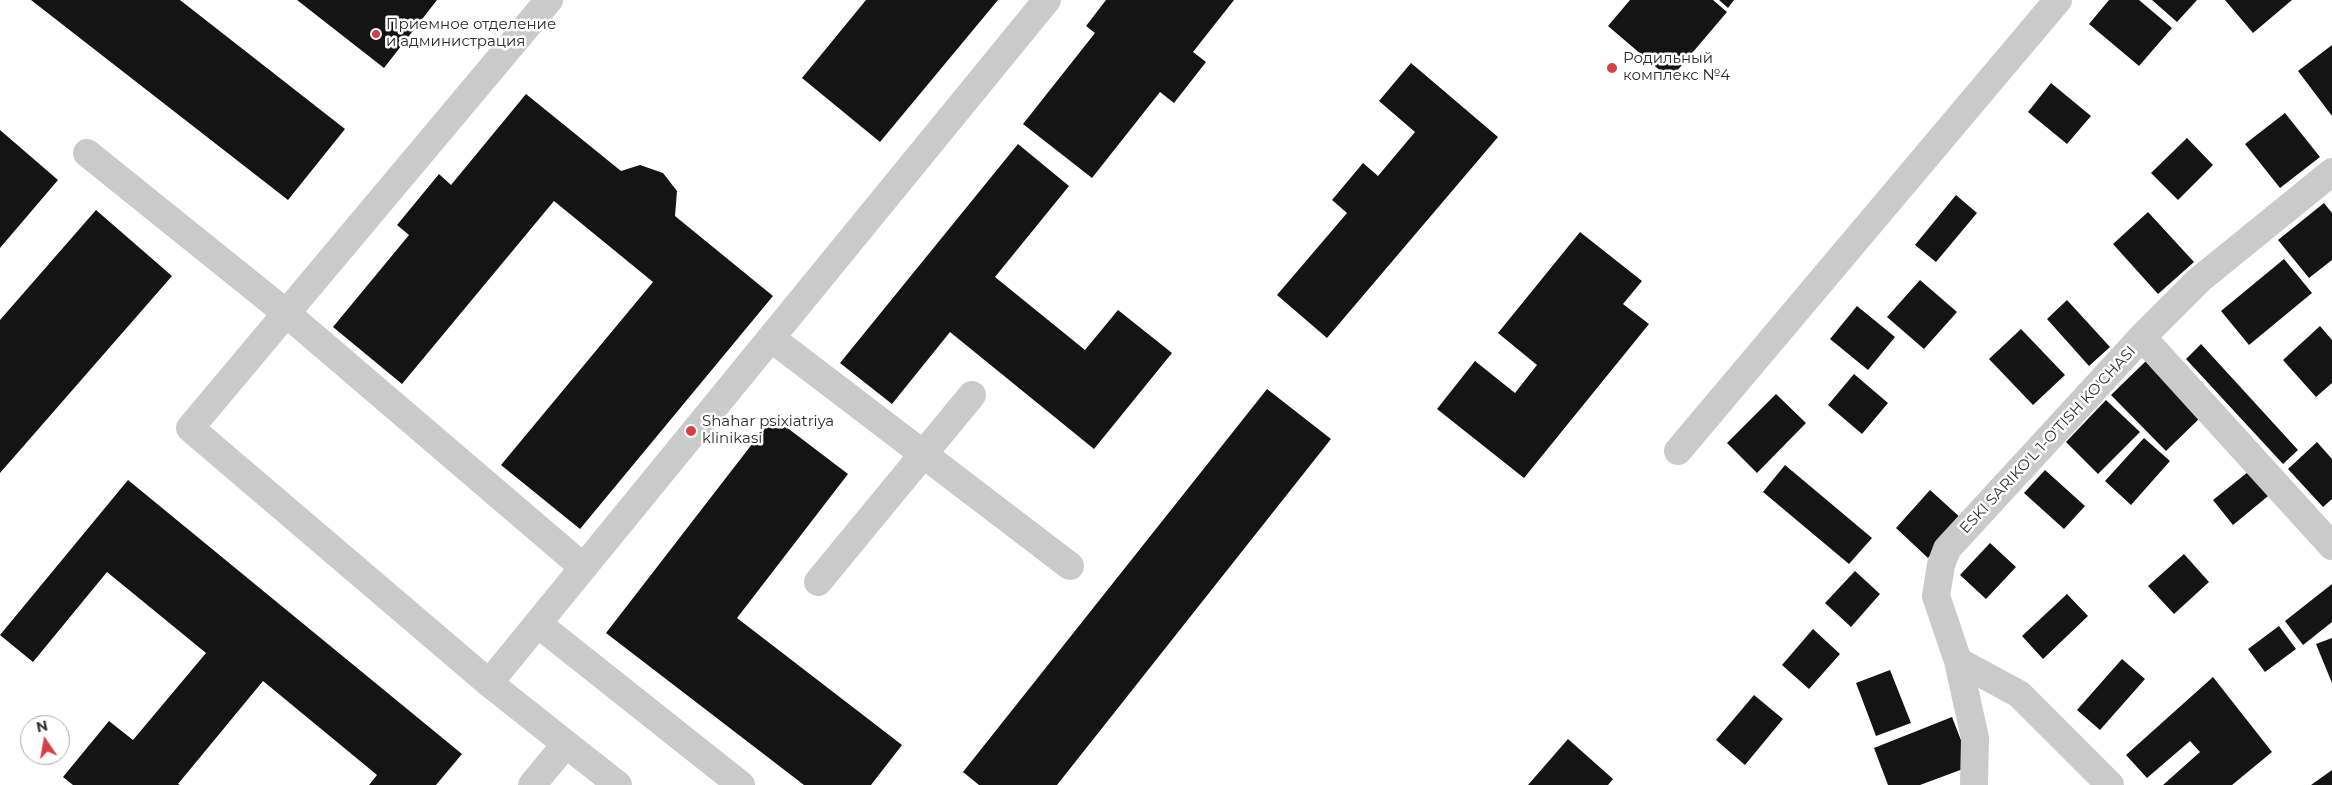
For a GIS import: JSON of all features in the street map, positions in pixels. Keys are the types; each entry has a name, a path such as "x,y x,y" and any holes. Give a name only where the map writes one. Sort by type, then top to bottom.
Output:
{"street":[{"path":"549,0 190,428 489,682 618,785"},
{"path":"489,682 1047,0"},
{"path":"1678,451 2058,0"},
{"path":"87,153 286,314 583,568"},
{"name":"ESKI SARIKO'L 1-O'TISH KO'CHASI","path":"1974,785 1975,738 1958,661 1936,596 1941,565 1947,549 2142,337 2199,280 2332,172"},
{"path":"2142,337 2332,546"},
{"path":"771,338 1070,566"},
{"path":"818,582 972,395"},
{"path":"538,624 741,785"},
{"path":"1958,661 2019,694 2110,785"},
{"path":"532,785 566,744"}],"building":[{"path":"31,0 180,0 345,129 288,200"},
{"name":"Приемное отделение и администрация","path":"297,0 437,0 384,68"},
{"path":"866,0 998,0 880,142 802,78"},
{"path":"1106,0 1234,0 1193,52 1206,62 1174,103 1160,92 1092,178 1023,124 1095,33 1086,26"},
{"path":"1630,0 1713,0 1727,12 1670,79 1608,26"},
{"path":"1719,0 1734,0 1728,8"},
{"path":"2109,0 2139,0 2172,28 2139,66 2089,24"},
{"path":"2152,0 2197,0 2177,22"},
{"path":"2225,0 2292,0 2253,33"},
{"path":"2332,45 2332,116 2298,71"},
{"path":"1411,63 1498,137 1327,338 1277,295 1347,213 1332,200 1363,163 1378,176 1415,132 1379,101"},
{"path":"2051,83 2091,116 2067,144 2028,112"},
{"path":"526,94 621,171 640,165 663,173 677,191 675,216 773,296 580,529 501,465 653,282 554,201 402,384 333,327 409,235 397,225 439,174 451,185"},
{"path":"2285,113 2320,157 2280,188 2245,144"},
{"path":"0,130 58,180 0,248"},
{"path":"2187,138 2213,165 2178,200 2151,173"},
{"path":"1018,144 1069,186 995,277 1085,350 1118,310 1172,353 1094,449 950,332 892,404 840,363"},
{"path":"1956,195 1977,213 1936,262 1915,245"},
{"path":"2324,203 2332,213 2332,260 2309,278 2278,240"},
{"path":"96,210 172,276 0,473 0,320"},
{"path":"2148,212 2194,262 2158,294 2113,244"},
{"path":"1580,232 1642,281 1623,304 1649,324 1524,478 1437,409 1475,361 1515,393 1537,365 1498,333"},
{"path":"2284,259 2312,293 2249,345 2221,311"},
{"path":"1920,280 1957,312 1924,349 1887,317"},
{"path":"2067,300 2110,347 2089,366 2047,319"},
{"path":"1857,306 1895,337 1868,370 1830,339"},
{"path":"2320,326 2332,340 2332,383 2316,397 2283,360"},
{"path":"2021,329 2065,375 2033,405 1989,359"},
{"path":"2201,344 2298,450 2283,464 2186,359"},
{"path":"2146,361 2201,417 2166,451 2111,395"},
{"path":"1854,374 1888,403 1862,434 1828,405"},
{"path":"1267,389 1331,439 1057,785 979,785 963,772"},
{"path":"1776,394 1806,423 1757,473 1727,443"},
{"path":"2106,400 2140,432 2098,474 2066,442"},
{"path":"773,417 848,474 737,618 902,745 871,785 804,785 606,633"},
{"path":"2144,438 2170,461 2131,505 2105,481"},
{"path":"2317,442 2332,459 2332,499 2323,507 2288,469"},
{"path":"1785,465 1872,538 1849,564 1763,492"},
{"path":"2253,468 2273,492 2233,525 2213,500"},
{"path":"2045,470 2085,506 2064,529 2024,493"},
{"path":"128,480 462,754 436,785 369,785 377,775 263,681 178,784 180,785 73,785 63,777 109,721 133,740 206,653 107,572 33,662 0,635"},
{"path":"1930,490 1962,519 1928,558 1896,528"},
{"path":"1990,543 2016,567 1986,599 1960,575"},
{"path":"2184,554 2209,582 2174,614 2148,586"},
{"path":"1855,571 1880,594 1851,627 1825,603"},
{"path":"2332,584 2332,622 2303,645 2285,621"},
{"path":"2067,594 2088,616 2043,659 2022,636"},
{"path":"2279,626 2296,649 2265,672 2248,649"},
{"path":"1813,629 1840,654 1809,689 1782,665"},
{"path":"2332,638 2332,683 2316,644"},
{"path":"2122,659 2145,679 2100,730 2077,710"},
{"path":"1890,670 1911,723 1876,736 1856,683"},
{"path":"2213,677 2272,752 2232,785 2163,785 2200,752 2190,741 2147,778 2126,755"},
{"path":"1754,695 1783,719 1745,765 1716,740"},
{"path":"1952,717 1971,766 1920,785 1888,785 1874,748"},
{"path":"1568,739 1613,779 1608,785 1528,785"},
{"path":"2332,770 2332,785 2311,785"}],"place":[{"name":"Приемное отделение и администрация","path":"376,34"},
{"name":"Родильный комплекс №4","path":"1612,68"},
{"name":"Shahar psixiatriya klinikasi","path":"691,431"}]}
